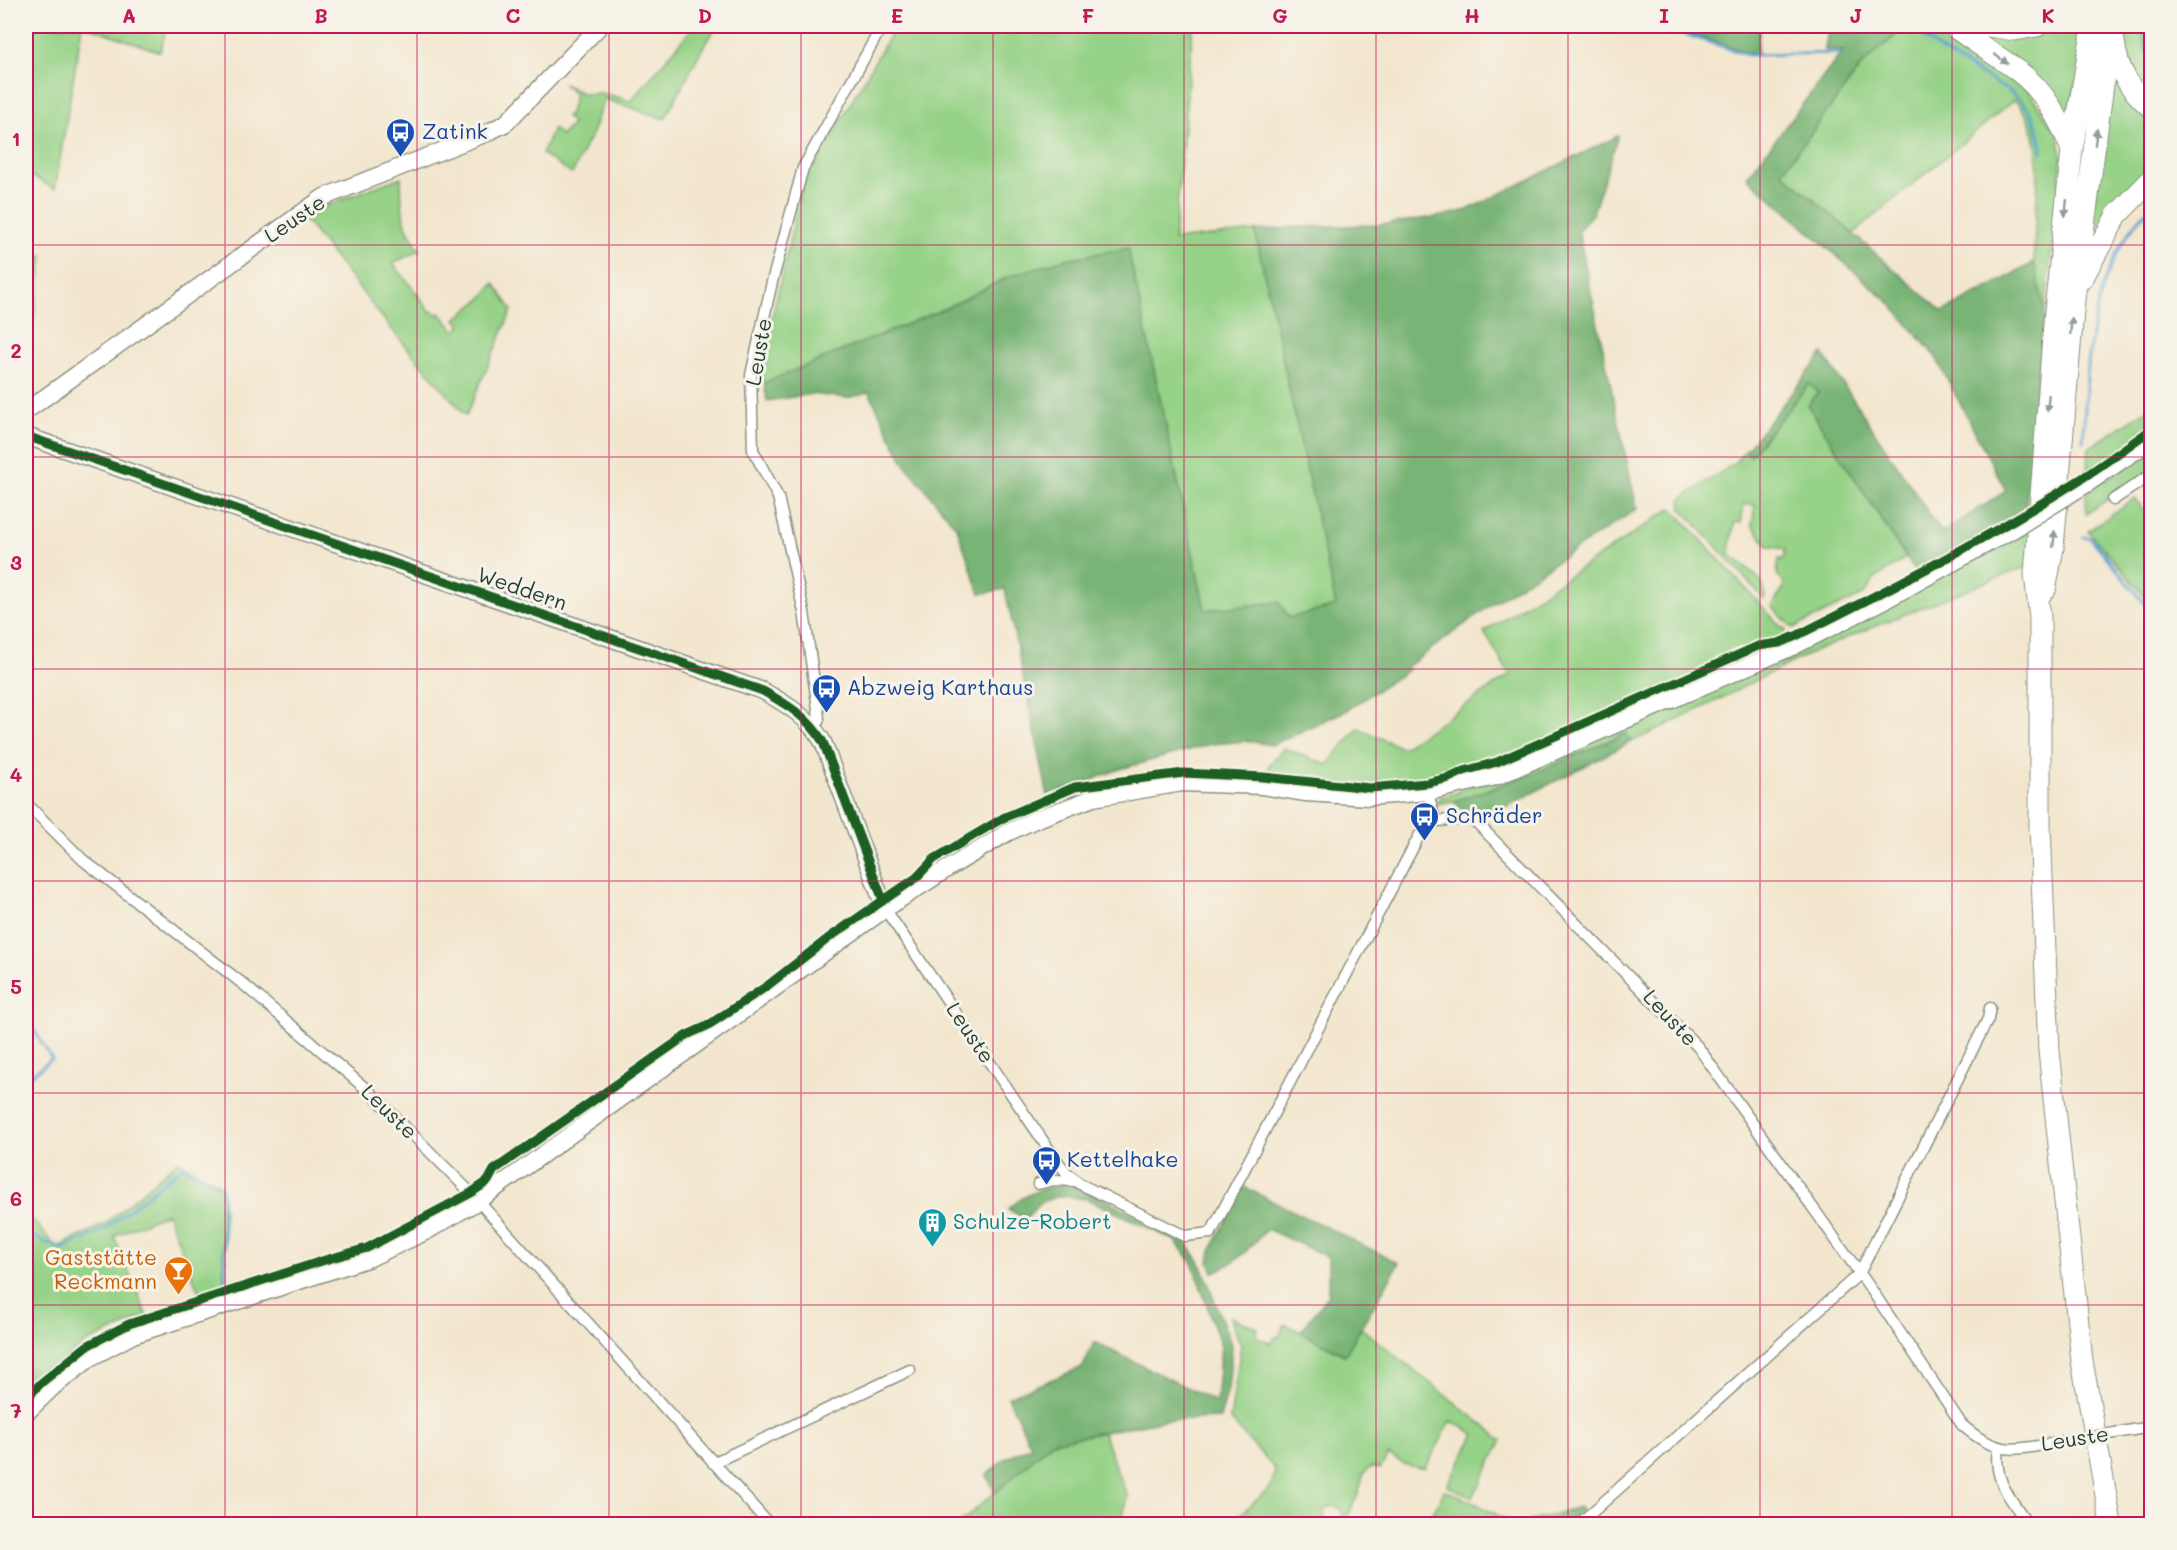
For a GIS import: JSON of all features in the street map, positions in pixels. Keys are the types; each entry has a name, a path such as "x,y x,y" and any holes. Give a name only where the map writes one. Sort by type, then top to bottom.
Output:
{"highway":[{"path":"1953,26 2020,72 2036,87 2049,104 2072,150"},
{"path":"1989,26 2014,30 2037,26"},
{"path":"2093,26 2072,150 2055,311 2035,574 2040,617 2040,826 2049,1051 2082,1361 2111,1524"},
{"path":"2040,617 2053,548 2074,299 2112,26"},
{"path":"2112,26 2116,59 2136,95 2151,108"},
{"path":"2074,299 2088,267 2117,215 2151,179"}],"main road":[{"name":"Leuste","path":"26,411 324,197 487,133 506,123 600,26"},
{"name":"Weddern","path":"26,436 763,691 793,707 815,729 831,764 885,909"},
{"path":"26,1413 53,1387 93,1357 134,1335 370,1258 427,1231 478,1201 885,909 947,868 1007,833 1037,819 1093,798 1182,783 1262,786 1369,797 1428,792 1496,777 1629,720 1843,622 2014,529 2151,440"}],"street":[{"name":"Leuste","path":"815,729 819,719 818,709 799,589 778,497 753,450 751,375 772,282 803,168 882,26"},
{"path":"2113,500 2151,474"},
{"path":"1428,792 1435,821"},
{"name":"Leuste","path":"26,802 83,860 243,984 372,1094 478,1201 769,1524"},
{"name":"Leuste","path":"885,909 1054,1157 1075,1181 1185,1236 1212,1233 1419,836 1435,821 1470,819 1477,823 1674,1020 1698,1047 1859,1274 1962,1425 1982,1441 1998,1448 2018,1449 2151,1427"},
{"path":"1579,1524 1859,1274 1982,1029 1990,1008"},
{"name":"Leuste","path":"1054,1157 1050,1173 1042,1182 1075,1181"},
{"path":"713,1463 910,1370"},
{"path":"1998,1448 1996,1460 1999,1477 2028,1524"}],"green space":[{"path":"26,26 82,26 55,189 26,173"},
{"path":"86,26 167,26 160,52"},
{"path":"694,26 717,26 702,49 665,119 604,99 592,133 572,174 542,154 553,128 561,136 573,123 566,117 570,113 575,94 563,84 584,94 602,93 631,101"},
{"path":"895,26 1193,26 1174,240 1255,231 1336,606 1289,618 1279,602 1205,610 1128,248 1010,276 946,308 764,383 761,365 804,178 812,164 814,167"},
{"path":"1667,26 1760,26 1757,52 1749,53"},
{"path":"1828,26 1895,26 1899,32 1862,65 1782,172 1943,312 2034,263 2045,311 2026,506 2014,514 2014,517 1916,573 1808,406 1818,392 1809,384 1750,456 1746,450 1823,354 1942,533 2006,491 1935,356 1889,302 1747,177 1843,51 1825,50"},
{"path":"1903,26 1945,26 2021,80 2058,134 2062,157 2045,311 2034,261 2037,153 2033,132 2026,114 2014,100 1853,234 1782,172 1862,65 1904,28"},
{"path":"1963,26 2034,31 2048,26 2085,26 2069,123"},
{"path":"2121,26 2142,26 2142,35 2151,61 2151,99 2128,66 2121,37"},
{"path":"2142,26 2151,26 2151,61 2144,47"},
{"path":"2114,72 2151,114 2151,173 2086,252"},
{"path":"1618,136 1593,213 1578,231 1637,509 1496,601 1407,667 1408,670 1347,710 1272,745 1248,741 1211,744 1120,769 1048,796 1005,589 980,594 957,528 904,463 869,392 848,398 812,394 767,401 764,383 946,308 1010,276 1065,259 1128,248 1205,610 1279,602 1289,618 1336,606 1255,231 1299,227 1378,225 1443,216 1467,210"},
{"path":"401,177 405,223 420,250 393,263 431,312 437,315 440,313 455,331 461,326 456,319 482,298 494,283 512,310 466,416 398,337 304,219 330,204"},
{"path":"26,253 43,256 26,366"},
{"path":"1808,383 1818,392 1808,406 1906,558 1874,579 1865,594 1793,628 1772,607 1785,585 1777,574 1779,559 1783,560 1785,549 1768,546 1752,525 1755,505 1744,504 1741,523 1735,522 1730,555 1759,579 1765,592 1764,599 1682,509 1681,499 1733,464 1746,450 1751,455"},
{"path":"2151,407 2151,434 2089,476 2087,472 2089,448"},
{"path":"2151,448 2151,470 2086,514 2086,494"},
{"path":"2135,498 2151,521 2151,603 2088,531"},
{"path":"1672,508 1782,628 1785,628 1786,636 1778,648 1508,767 1401,790 1330,789 1272,781 1268,776 1269,765 1284,748 1327,765 1358,728 1402,748 1510,675 1484,632"},
{"path":"2033,528 2031,565 1823,648 1631,742 1626,733 1533,774 1454,801 1436,804 1441,797 1456,793 2014,537 2014,539"},
{"path":"1627,733 1631,742 1490,815 1463,810 1454,801 1533,774"},
{"path":"178,1161 221,1185 224,1287 201,1297 167,1213 114,1236 147,1316 85,1343 28,1392 26,1390 26,1211 56,1248 105,1224"},
{"path":"1067,1184 1078,1186 1184,1238 1202,1266 1232,1347 1228,1389 1220,1418 1165,1420 1052,1442 995,1493 987,1475 1004,1459 1031,1446 1008,1397 1083,1367 1094,1342 1216,1402 1221,1346 1192,1262 1174,1240 1087,1199 1059,1196 1041,1202 1025,1219 1008,1209 1035,1192"},
{"path":"1244,1187 1399,1263 1345,1355 1300,1332 1328,1296 1328,1257 1267,1229 1236,1260 1213,1272 1209,1263 1211,1250"},
{"path":"1230,1317 1258,1328 1255,1336 1271,1344 1275,1337 1278,1338 1285,1324 1344,1355 1361,1328 1502,1440 1473,1497 1447,1486 1475,1434 1451,1421 1425,1469 1407,1465 1388,1455 1380,1469 1369,1468 1364,1473 1358,1494 1345,1522 1341,1520 1343,1514 1338,1507 1332,1506 1325,1509 1324,1517 1330,1524 1230,1524 1272,1486 1275,1469 1230,1420 1241,1345"},
{"path":"1103,1432 1128,1497 1122,1524 959,1524 1052,1442"},
{"path":"1444,1491 1472,1501 1514,1524 1435,1524 1437,1518 1431,1517"},
{"path":"1579,1507 1582,1510 1566,1524 1521,1524"}],"waterway":[{"path":"1660,26 1748,55 1840,53"},
{"path":"1914,26 1941,50 2018,98 2033,118 2042,152"},
{"path":"2083,441 2090,347 2103,286 2115,257 2131,230 2152,206"},
{"path":"2084,537 2091,538 2152,612"},
{"path":"26,1079 52,1059 30,1024"},
{"path":"26,1233 48,1244 54,1244 59,1250 104,1230 185,1167 222,1187 226,1283"}],"cycle path":[{"path":"26,1399 41,1383 87,1346 129,1324 367,1248 471,1193 488,1181 494,1170 687,1035 707,1026 767,986 830,937 916,878 934,859 1003,818 1075,787 1184,773 1263,777 1370,788 1427,783 1497,762 1758,646 1779,643 1833,618 2014,520 2084,477 2152,429"},
{"path":"26,436 763,691 797,712 811,725 823,742 883,900"}],"place":[{"name":"Zatink","path":"401,158"},
{"name":"Abzweig Karthaus","path":"826,714"},
{"name":"Schräder","path":"1425,842"},
{"name":"Kettelhake","path":"1046,1186"},
{"name":"Schulze-Robert","path":"932,1248"},
{"name":"Gaststätte Reckmann","path":"178,1296"}]}
